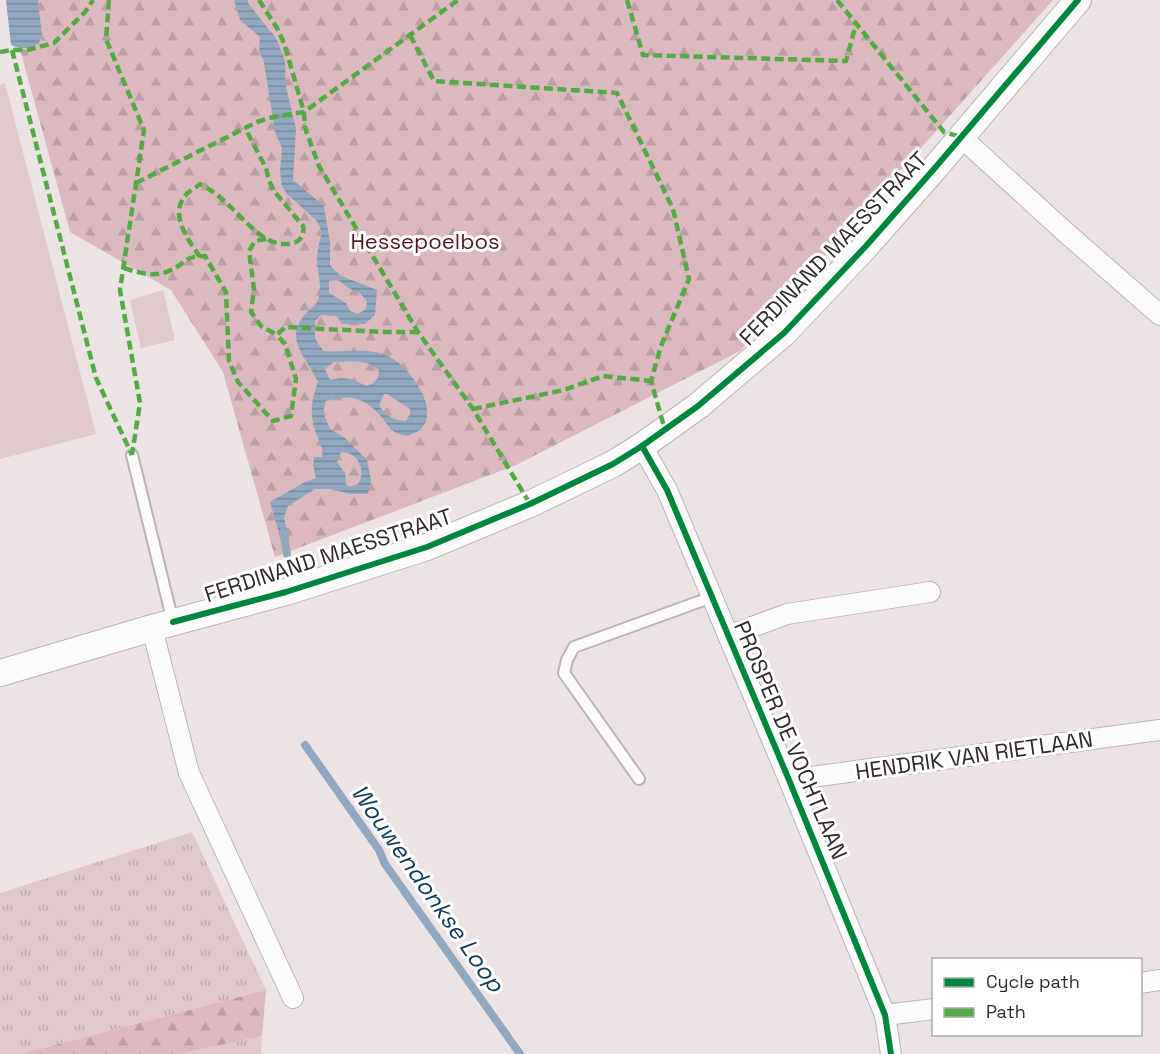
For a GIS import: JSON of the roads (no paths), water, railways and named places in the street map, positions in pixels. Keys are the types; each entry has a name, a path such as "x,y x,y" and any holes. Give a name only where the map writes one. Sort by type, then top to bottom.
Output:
{"street":[{"name":"FERDINAND MAESSTRAAT","path":"0,673 162,625 286,592 427,547 540,499 613,464 642,446 698,406 784,333 866,246 1078,0"},
{"path":"961,136 1160,315"},
{"name":"PROSPER DE VOCHTLAAN","path":"642,446 667,490 789,780 885,1015 891,1054"},
{"path":"728,636 787,614 930,592"},
{"path":"162,625 189,773 293,998"},
{"name":"HENDRIK VAN RIETLAAN","path":"789,780 1160,730"},
{"path":"1142,983 1160,980"},
{"path":"885,1015 932,1009"}],"lane":[{"path":"132,456 162,625"},
{"path":"639,779 564,673 567,660 574,647 712,597"}],"water":[{"path":"6,0 38,0 42,34 39,44 25,48 11,45"},
{"path":"234,0 248,0 277,40 285,61 286,87 296,129 293,180 324,206 330,242 330,265 339,275 377,290 375,315 365,324 342,324 337,316 321,315 315,321 315,338 323,351 368,351 393,359 415,381 421,391 427,412 426,422 420,430 407,436 393,431 365,403 351,398 326,401 323,412 330,429 345,438 367,460 371,480 368,494 315,489 288,506 284,518 290,541 282,543 270,502 316,478 314,457 322,457 312,411 318,382 300,351 296,335 297,326 319,297 317,256 322,231 316,220 287,194 282,186 280,171 282,148 275,132 264,62 259,51 260,37 240,20","holes":["337,279 359,293 367,302 366,309 358,314 350,311 346,303 329,293 329,281","334,362 364,362 379,371 378,378 366,386 349,379 330,380 325,369","384,394 410,409 406,421 393,418 384,412 379,405","341,452 356,458 362,472 358,484 346,485 345,473 337,462"]}],"waterway":[{"name":"Wouwendonkse Loop","path":"283,532 287,554"},
{"name":"Wouwendonkse Loop","path":"305,745 379,850 385,864 520,1054"}],"park label":[{"name":"Hessepoelbos","path":"425,241"}]}
